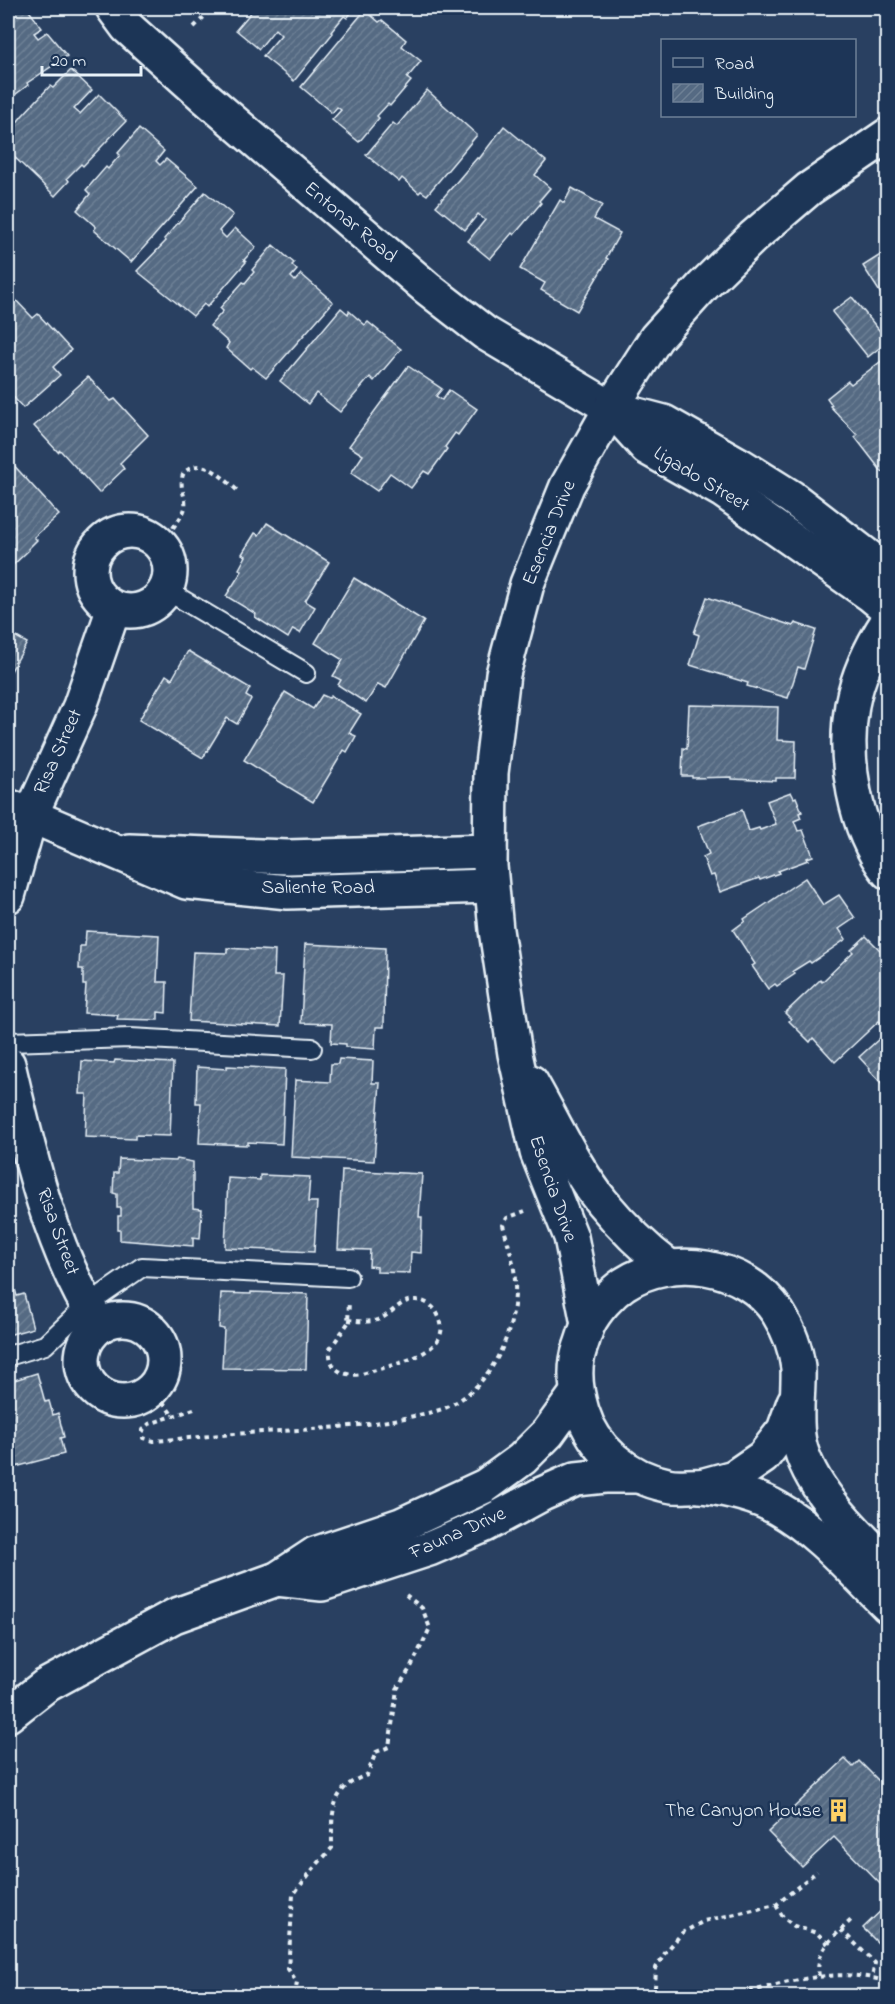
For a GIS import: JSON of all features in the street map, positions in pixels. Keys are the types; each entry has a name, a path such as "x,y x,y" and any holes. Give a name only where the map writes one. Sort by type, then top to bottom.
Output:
{"street":[{"name":"Entonar Road","path":"113,8 127,27 197,90 427,288 485,333 610,408"},
{"name":"Esencia Drive","path":"588,1324 571,1237 537,1152 515,1054 504,990 491,886 490,851 491,773 503,674 527,584 567,486 610,408 656,338 703,286 753,237 809,189 888,135"},
{"name":"Ligado Street","path":"610,408 664,422 740,465 791,497 888,572"},
{"name":"Ligado Street","path":"610,408 647,448 723,491 862,588 888,609"},
{"path":"128,531 145,534 159,543 168,557 171,574 166,590 148,608 131,612 114,608 100,599 92,585 90,568 95,552 112,535 128,531"},
{"name":"Risa Street","path":"8,896 19,812 80,706 114,608"},
{"path":"888,621 873,645 862,670 852,705 849,739 856,806 869,841 888,872"},
{"name":"Saliente Road","path":"19,812 186,882 288,892 491,886"},
{"name":"Saliente Road","path":"115,851 288,857 490,851"},
{"name":"Esencia Drive","path":"515,1054 601,1201 644,1247 669,1267"},
{"name":"Risa Street","path":"8,1064 14,1121 61,1251 93,1316"},
{"name":"Esencia Drive","path":"888,1565 827,1498 810,1470 799,1443 796,1398 798,1368 791,1338 777,1311 755,1289 729,1274 699,1266 669,1267 647,1271 622,1285 610,1296 588,1324 577,1358 577,1393 587,1426 608,1455 637,1476 668,1486 701,1486 747,1496 775,1507 801,1524 829,1547 888,1606"},
{"name":"Fauna Drive","path":"8,1715 45,1686 174,1616 277,1579 315,1554 401,1526 484,1486 522,1459 549,1433 577,1393"},
{"name":"Esencia Drive","path":"701,1486 734,1477 763,1457 784,1431 796,1398"},
{"name":"Fauna Drive","path":"277,1579 322,1584 429,1549 484,1525 576,1479 637,1476"}],"lane":[{"path":"166,590 306,673"},
{"path":"8,1042 130,1038 312,1048"},
{"path":"8,1356 45,1345 93,1316 142,1267 348,1277"}],"path":[{"path":"194,27 213,8"},
{"path":"173,528 184,510 182,475 190,468 200,466 211,470 238,491"},
{"path":"194,1409 146,1427 142,1434 143,1438 154,1442 228,1434 348,1427 389,1422 453,1405 466,1396 490,1370 506,1339 515,1284 509,1245 503,1225 507,1218 525,1211"},
{"path":"348,1277 348,1320 348,1323 332,1343 329,1354 336,1370 347,1375 362,1374 426,1353 436,1343 441,1332 437,1311 420,1300 404,1302 379,1320 348,1320"},
{"path":"163,1402 173,1416"},
{"path":"295,1996 297,1982 288,1969 293,1895 332,1848 331,1817 339,1793 353,1780 367,1775 376,1752 389,1747 397,1689 411,1667 430,1628 423,1608 406,1595"},
{"path":"660,1996 655,1987 656,1968 665,1953 682,1934 704,1921 776,1905 817,1871"},
{"path":"776,1905 783,1917 794,1926 817,1934 828,1944"},
{"path":"819,1976 817,1965 821,1951 853,1918"},
{"path":"841,1930 875,1963 872,1977"},
{"path":"732,1996 819,1976 852,1975 872,1977 888,1982"}],"building":[{"path":"8,8 27,8 42,28 34,33 38,38 47,32 67,56 27,83 28,85 8,100"},
{"path":"250,8 355,8 347,18 344,16 294,81 263,56 281,35 275,29 259,49 236,30 253,10"},
{"path":"365,10 379,22 382,20 406,40 402,46 421,61 407,78 411,81 390,106 388,104 377,116 379,118 359,142 332,120 341,110 337,107 332,113 301,87"},
{"path":"71,70 92,90 74,109 80,114 99,94 126,121 83,166 81,164 67,178 69,181 55,196 8,151 8,138 22,116 50,86 53,88"},
{"path":"427,90 477,135 427,195 421,191 419,193 402,178 399,182 366,155 393,123 397,126"},
{"path":"504,126 546,161 535,175 550,188 539,201 541,203 514,235 512,233 490,259 468,241 485,220 478,214 465,230 436,206 477,158 479,159"},
{"path":"139,129 164,151 156,161 160,165 166,159 198,186 131,262 94,230 96,227 77,210 90,194 86,190 106,167 108,169 120,155 118,153"},
{"path":"572,188 602,205 594,219 620,233 606,258 608,259 577,311 541,290 545,283 520,269 560,200 564,203"},
{"path":"205,192 233,215 219,231 226,238 235,228 256,247 207,307 204,304 193,316 137,271 166,241 164,239"},
{"path":"273,245 294,263 292,265 297,270 291,277 295,281 301,274 333,302 266,378 252,367 250,369 226,348 229,343 210,326 223,311 220,308 243,282 245,283 254,272 252,270"},
{"path":"888,250 888,312 883,306 886,304 883,301 885,300 863,266"},
{"path":"10,294 33,318 38,314 71,350 53,367 60,375 23,408 8,391 8,297"},
{"path":"852,297 888,341 868,357 832,312"},
{"path":"341,308 348,314 349,311 365,325 368,322 401,349 374,381 370,377 340,412 316,393 308,404 280,381"},
{"path":"884,359 888,363 888,468 882,472 855,437 857,435 830,406 832,405 827,398 848,381 851,384"},
{"path":"408,366 442,389 436,396 442,400 449,390 477,409 458,435 455,433 445,447 447,449 429,474 424,471 411,488 390,473 377,491 351,473 363,455 349,446"},
{"path":"88,377 111,401 115,399 148,435 120,463 124,469 99,493 60,450 58,452 34,426"},
{"path":"10,461 59,515 34,537 37,540 29,550 8,567 8,463"},
{"path":"267,523 329,562 305,601 315,607 300,633 293,629 288,638 255,617 256,614 226,596 242,571 239,569 246,556 242,554 255,533 259,535"},
{"path":"354,578 424,621 386,688 378,684 366,703 338,685 341,680 333,676 343,660 315,643"},
{"path":"707,597 793,626 795,623 816,630 804,669 798,667 788,698 690,665 699,635 694,633"},
{"path":"8,632 27,643 8,676"},
{"path":"188,651 250,688 246,696 251,699 237,724 227,718 203,758 139,720 166,675 172,679"},
{"path":"285,692 313,709 322,695 329,698 331,696 361,714 349,733 356,736 347,752 344,750 313,802 244,760"},
{"path":"689,705 778,707 777,740 796,741 795,778 776,778 776,781 682,776 683,748 687,749"},
{"path":"791,792 794,798 796,797 802,812 799,813 801,818 794,821 798,831 803,830 813,856 778,871 779,873 720,892 714,875 710,876 703,857 709,854 698,826 742,810 749,831 759,828 760,830 776,824 767,801"},
{"path":"805,878 823,905 839,895 855,918 839,929 846,939 811,963 809,961 793,971 795,974 777,986 775,984 768,989 752,966 755,964 733,930 745,921 744,919"},
{"path":"86,931 159,935 157,982 167,982 166,1013 158,1012 158,1020 117,1019 118,1015 84,1013 86,985 83,985 83,969 79,969 80,946 85,946"},
{"path":"866,936 888,958 888,1017 881,1023 879,1021 835,1062 813,1038 810,1042 789,1021 791,1019 785,1013 820,980 822,982"},
{"path":"305,944 385,948 384,1027 376,1027 375,1049 346,1047 346,1044 331,1043 332,1024 301,1023"},
{"path":"227,948 275,951 274,976 283,976 280,1026 189,1021 193,952 227,953"},
{"path":"888,1031 888,1085 885,1087 859,1057"},
{"path":"339,1059 373,1061 372,1083 380,1083 374,1161 291,1157 295,1080 330,1082 331,1064 338,1064"},
{"path":"115,1060 173,1063 170,1136 135,1135 135,1139 85,1137 87,1094 80,1094 82,1061 114,1063"},
{"path":"227,1066 285,1069 282,1144 199,1143 201,1103 196,1103 197,1067 227,1069"},
{"path":"119,1159 176,1161 177,1159 193,1162 193,1208 202,1209 200,1238 193,1237 193,1246 120,1240 118,1216 121,1216 121,1208 117,1208 117,1194 113,1193 114,1173 118,1173"},
{"path":"342,1170 422,1174 419,1217 422,1217 421,1253 411,1252 410,1273 377,1272 377,1267 369,1266 370,1250 338,1249"},
{"path":"260,1175 310,1177 308,1202 317,1202 314,1252 225,1248 228,1178 260,1180"},
{"path":"8,1269 17,1296 24,1294 33,1328 8,1335"},
{"path":"251,1292 308,1294 306,1369 222,1368 224,1329 219,1328 221,1293 251,1294"},
{"path":"37,1373 45,1402 49,1401 53,1415 58,1413 64,1437 60,1438 64,1454 8,1469 8,1382"},
{"name":"The Canyon House","path":"845,1759 853,1767 859,1761 888,1790 888,1892 834,1837 802,1867 768,1832"},
{"path":"888,1904 888,1953 863,1928"}],"place":[{"name":"The Canyon House","path":"839,1811"}]}
